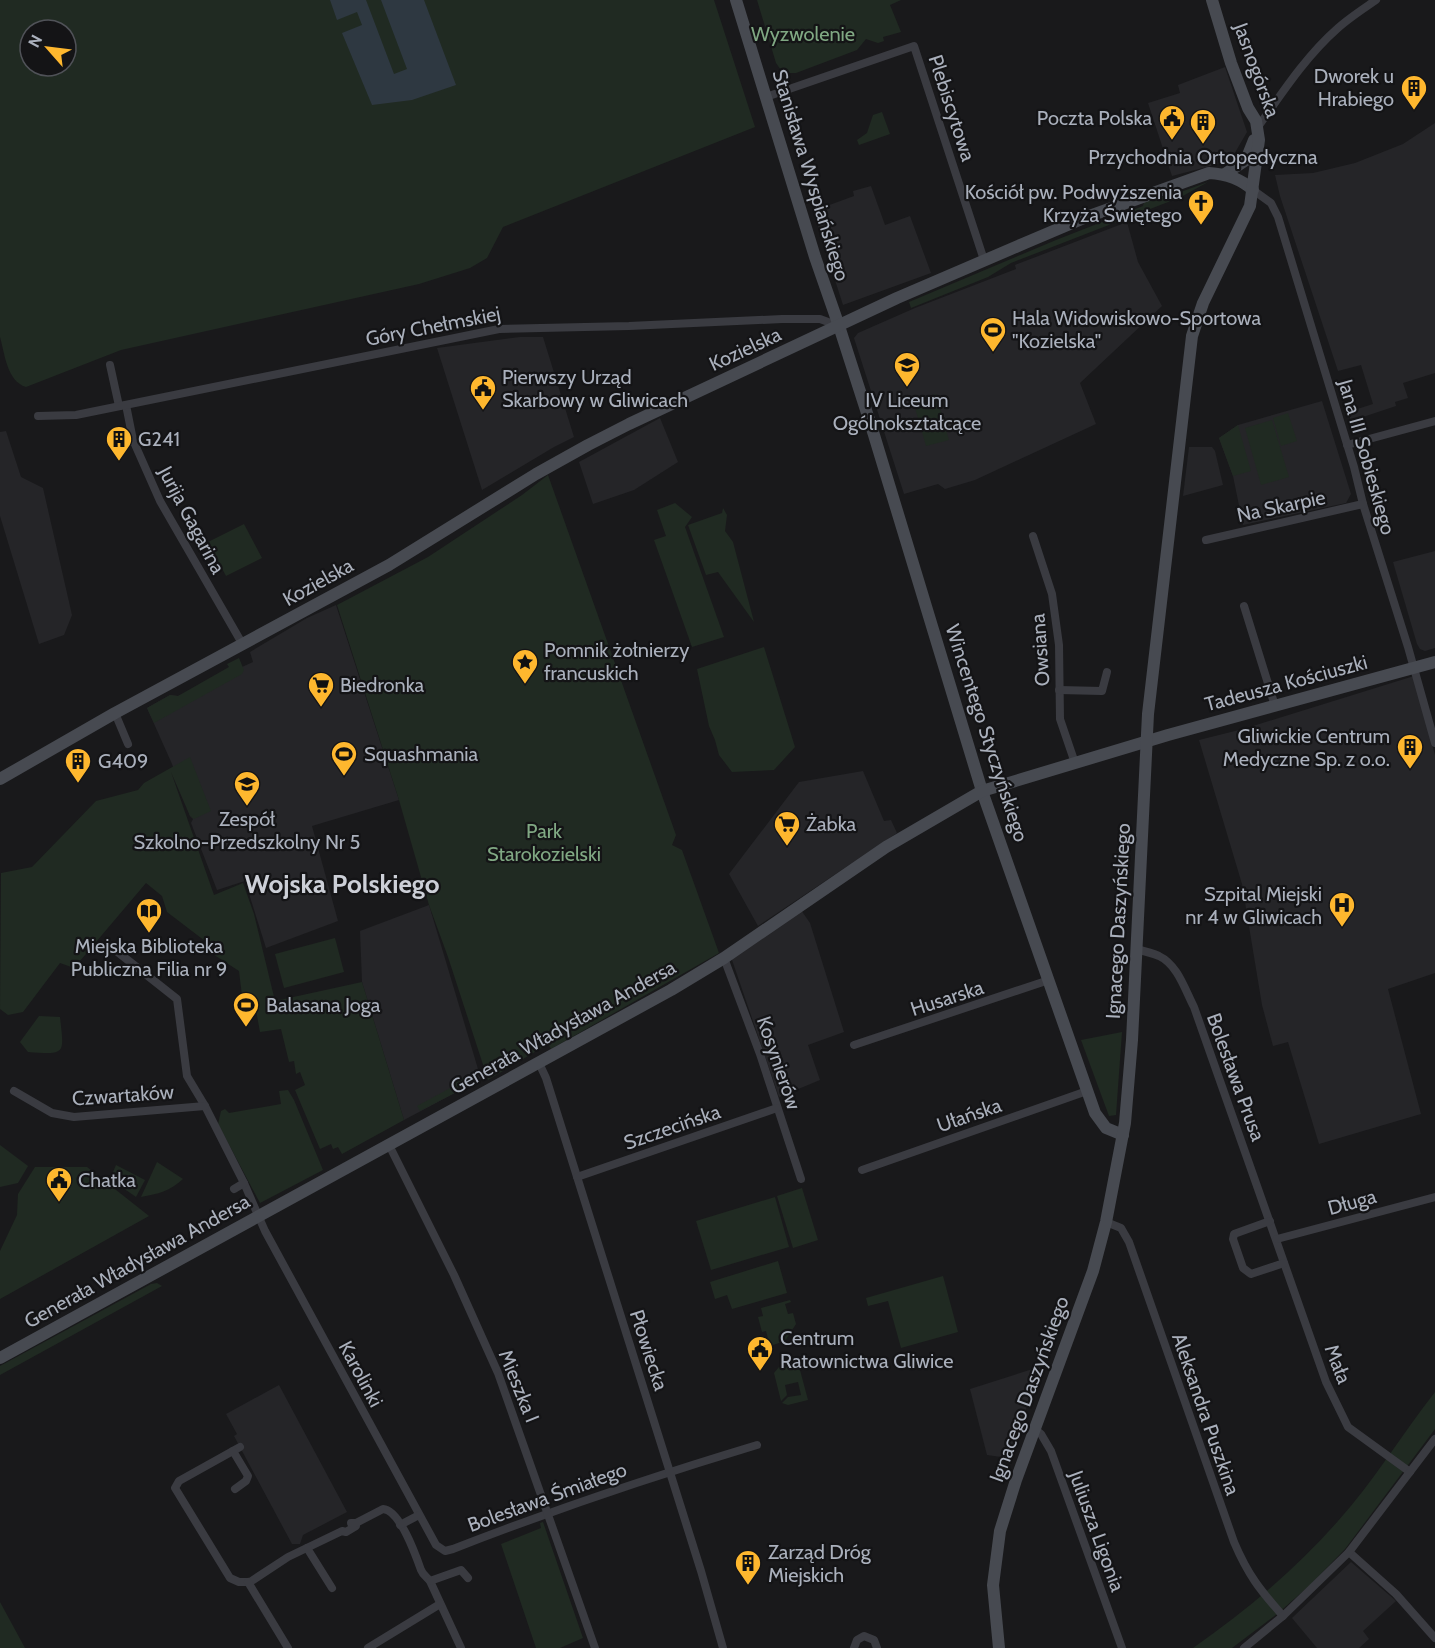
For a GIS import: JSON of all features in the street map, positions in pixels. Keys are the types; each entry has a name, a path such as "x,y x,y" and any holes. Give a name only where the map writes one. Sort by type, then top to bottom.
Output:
{"street":[{"name":"Stanisława Wyspiańskiego","path":"736,0 815,258 839,326"},
{"name":"Jasnogórska","path":"1212,0 1231,63 1248,108 1258,127 1259,140 1253,190"},
{"path":"1225,174 1246,160 1258,127 1300,70 1342,24 1376,0"},
{"name":"Plebiscytowa","path":"766,97 914,46 984,260"},
{"path":"1225,174 1247,184 1253,190"},
{"name":"Kozielska","path":"0,779 115,713 422,546 579,449 984,260 1078,220 1200,175 1225,174"},
{"name":"Jana III Sobieskiego","path":"1253,190 1268,201 1275,210 1435,743"},
{"name":"Ignacego Daszyńskiego","path":"999,1648 994,1611 994,1565 1007,1506 1086,1294 1106,1222 1123,1135 1129,1094 1146,741 1156,629 1192,336 1203,303 1248,211 1253,190"},
{"name":"Góry Chełmskiej","path":"38,416 76,415 499,328 719,323 782,319 820,319 839,326"},
{"name":"Wincentego Styczyńskiego","path":"839,326 982,791 1087,1091 1101,1123 1111,1131 1123,1135"},
{"name":"Jurija Gagarina","path":"110,365 133,440 160,501 243,645"},
{"path":"1347,445 1435,421"},
{"name":"Na Skarpie","path":"1206,540 1363,504"},
{"name":"Owsiana","path":"1033,536 1052,594 1059,645 1060,719 1075,762"},
{"path":"1244,606 1275,706"},
{"name":"Tadeusza Kościuszki","path":"1146,741 1435,662"},
{"path":"1059,690 1102,691 1107,672"},
{"path":"115,713 128,744"},
{"name":"Generała Władysława Andersa","path":"0,1358 671,990 724,958 878,852 982,791 1146,741"},
{"name":"Czwartaków","path":"110,946 177,999 187,1076 205,1106 259,1217"},
{"name":"Bolesława Prusa","path":"1136,949 1165,960 1181,980 1200,1024 1277,1239"},
{"name":"Kosynierów","path":"724,958 760,1054 801,1179"},
{"name":"Husarska","path":"854,1045 1049,980"},
{"name":"Płowiecka","path":"539,1063 546,1078 670,1471 723,1648"},
{"name":"Czwartaków","path":"14,1091 52,1113 74,1117 205,1106"},
{"name":"Ułańska","path":"861,1170 1087,1091"},
{"name":"Szczecińska","path":"577,1177 777,1108"},
{"name":"Mieszka I","path":"389,1145 454,1275 498,1373 595,1648"},
{"path":"234,1189 244,1183"},
{"name":"Długa","path":"1277,1239 1435,1197"},
{"name":"Karolinki","path":"259,1217 436,1545"},
{"path":"1270,1221 1234,1234 1233,1239 1243,1268 1251,1274 1284,1263"},
{"name":"Aleksandra Puszkina","path":"1106,1222 1121,1228 1129,1242 1244,1566 1252,1580 1283,1616"},
{"name":"Mała","path":"1277,1239 1326,1382 1343,1420 1357,1435 1410,1473"},
{"name":"Juliusza Ligonia","path":"1035,1430 1041,1434 1051,1451 1122,1648"},
{"path":"1244,1648 1283,1616 1349,1552 1410,1473 1432,1451 1435,1439"},
{"name":"Bolesława Śmiałego","path":"436,1545 445,1551 453,1549 547,1512 757,1445"},
{"path":"235,1489 246,1481 248,1476 236,1449 179,1481 175,1488 230,1578 239,1582 248,1581 342,1531 345,1526 383,1509 388,1509 400,1525 421,1564 420,1568 429,1579 461,1648"},
{"path":"400,1525 419,1515"},
{"path":"307,1548 332,1588"},
{"path":"1349,1552 1396,1594 1435,1638"},
{"path":"429,1579 461,1570 468,1578"},
{"path":"248,1581 288,1648"},
{"path":"368,1648 440,1604"},
{"path":"854,1648 857,1640 864,1636 874,1640 877,1648"}],"shaded area":[{"path":"330,0 366,0 394,74 407,69 381,0 424,0 456,85 412,100 372,105 342,33 362,25 357,12 337,20"},
{"path":"1225,67 1247,132 1233,156 1222,163 1172,176 1148,103 1180,93 1178,85"},
{"path":"1435,123 1435,373 1403,383 1408,398 1395,402 1396,406 1351,421 1348,412 1373,404 1361,365 1338,371 1275,175 1313,173 1355,163 1403,144"},
{"path":"871,186 885,225 910,216 931,273 843,305 813,211 854,196 853,191"},
{"path":"1127,222 1138,262 1162,306 1080,383 1096,424 975,480 945,489 938,484 904,494 854,338 858,333 1016,269 1015,265"},
{"path":"520,337 543,337 574,437 482,490 437,348"},
{"path":"1322,401 1351,494 1346,503 1243,525 1233,476 1219,438 1238,425"},
{"path":"660,418 678,462 634,490 593,504 579,462"},
{"path":"6,431 21,477 43,488 72,615 64,635 39,644 0,516 0,432"},
{"path":"1189,447 1212,447 1223,485 1183,496"},
{"path":"1435,551 1435,648 1425,651 1417,644 1393,562"},
{"name":"Zespół Szkolno-Przedszkolny Nr 5","path":"336,605 399,800 312,826 338,921 266,948 245,881 217,890 191,823 193,819 172,764 147,708 170,695 178,696 253,662 250,652 307,618"},
{"name":"Szpital Miejski nr 4 w Gliwicach","path":"1414,676 1435,755 1435,973 1388,989 1421,1114 1319,1144 1288,1042 1273,1046 1262,1005 1242,884 1199,740 1239,730 1242,739 1255,736 1253,726"},
{"path":"863,771 884,821 891,820 897,833 758,926 729,874 799,782"},
{"path":"429,905 481,1079 404,1120 362,982 360,931"},
{"path":"801,910 810,923 844,1032 808,1045 820,1080 779,1097 731,957"},
{"path":"1042,1366 1008,1458 987,1455 970,1389"},
{"path":"279,1385 347,1512 303,1535 300,1544 292,1544 234,1436 237,1434 226,1414"},
{"path":"1351,1562 1396,1601 1363,1631 1369,1639 1359,1648 1317,1648 1292,1618"}],"green space":[{"path":"0,0 714,0 755,127 503,227 487,258 470,268 419,284 121,350 26,387 15,379 5,359 0,337"},
{"name":"Wyzwolenie","path":"757,0 901,0 890,5 901,32 883,37 884,41 878,43 866,39 857,50 796,73 783,73 776,63"},
{"path":"882,112 890,134 859,145 857,140 867,133 873,115"},
{"path":"1208,182 1181,197 1011,263 988,277 911,308 909,302 1143,206 1148,200 1175,194"},
{"path":"936,394 949,440 926,446 913,401"},
{"path":"1288,413 1297,441 1281,446 1273,418"},
{"path":"1272,420 1289,477 1261,485 1245,428"},
{"path":"1238,425 1251,471 1233,476 1219,438"},
{"name":"Park Starokozielski","path":"548,475 676,835 672,845 682,850 719,953 551,1049 548,1044 488,1080 429,905 399,800 337,605 428,557 522,495"},
{"path":"675,503 692,517 685,527 724,637 692,647 654,540 666,536 657,510"},
{"path":"723,508 727,515 725,531 733,542 754,622 718,572 706,575 688,525 722,513"},
{"path":"244,524 262,558 226,576 208,542"},
{"path":"764,647 795,747 774,770 732,772 719,755 709,726 697,669"},
{"path":"239,658 244,670 242,674 154,723 147,708 170,695 178,696 229,667 227,664"},
{"path":"190,757 211,811 194,819 190,816 171,772 214,895 243,883 254,914 275,1001 362,982 404,1120 342,1154 338,1147 333,1149 331,1144 320,1149 295,1090 305,1085 300,1072 296,1074 294,1061 289,1062 281,1029 260,1032 253,994 242,996 239,971 205,949 205,941 167,912 162,896 146,883 74,968 60,963 23,1012 8,1015 0,1009 1,873 32,867 96,801 138,790 144,783"},
{"path":"335,938 344,972 284,988 275,954"},
{"path":"39,1016 60,1017 62,1045 60,1050 50,1053 28,1052 20,1042"},
{"path":"1122,1032 1116,1115 1109,1116 1081,1040"},
{"path":"465,1077 474,1078 476,1082 420,1111 417,1106 454,1086 455,1082"},
{"path":"288,1090 323,1170 260,1203 218,1124 221,1111 225,1109 229,1113 281,1104 279,1091"},
{"path":"0,1145 28,1166 18,1183 0,1187"},
{"path":"157,1162 183,1179 164,1191 141,1197"},
{"path":"116,1165 145,1180 136,1197 123,1188 113,1172"},
{"path":"35,1167 87,1167 149,1216 0,1299 0,1251 17,1215 18,1194"},
{"path":"802,1188 818,1240 793,1248 777,1196"},
{"path":"775,1197 789,1247 711,1270 696,1221"},
{"path":"778,1261 787,1293 732,1309 727,1295 715,1299 710,1282"},
{"path":"943,1276 958,1332 901,1348 888,1301 868,1306 866,1298"},
{"path":"157,1283 162,1286 0,1375 0,1366 151,1284"},
{"path":"790,1300 791,1302 785,1304 788,1314 793,1313 796,1324 785,1341 770,1346 766,1331 762,1332 758,1317 763,1316 761,1308"},
{"path":"791,1364 800,1370 808,1400 788,1405 782,1403 788,1397 801,1395 798,1382 785,1385 787,1395 781,1401 774,1373 779,1367"},
{"path":"1435,1392 1435,1429 1345,1549 1309,1586 1232,1648 1193,1648 1269,1589 1322,1539 1364,1490"},
{"path":"543,1522 583,1638 560,1648 536,1648 501,1544 541,1528 540,1523"},
{"path":"0,1602 25,1648 0,1648"}],"place":[{"name":"Dworek u Hrabiego","path":"1414,111"},
{"name":"Poczta Polska","path":"1172,141"},
{"name":"Przychodnia Ortopedyczna","path":"1203,145"},
{"name":"Kościół pw. Podwyższenia Krzyża Świętego","path":"1201,226"},
{"name":"Hala Widowiskowo-Sportowa \"Kozielska\"","path":"993,353"},
{"name":"IV Liceum Ogólnokształcące","path":"907,388"},
{"name":"Pierwszy Urząd Skarbowy w Gliwicach","path":"483,411"},
{"name":"G241","path":"119,462"},
{"name":"Pomnik żołnierzy francuskich","path":"525,685"},
{"name":"Biedronka","path":"321,708"},
{"name":"Gliwickie Centrum Medyczne Sp. z o.o.","path":"1410,770"},
{"name":"Squashmania","path":"344,777"},
{"name":"G409","path":"78,784"},
{"name":"Zespół Szkolno-Przedszkolny Nr 5","path":"247,807"},
{"name":"Żabka","path":"787,847"},
{"name":"Szpital Miejski nr 4 w Gliwicach","path":"1342,928"},
{"name":"Miejska Biblioteka Publiczna Filia nr 9","path":"149,934"},
{"name":"Balasana Joga","path":"246,1028"},
{"name":"Chatka","path":"59,1203"},
{"name":"Centrum Ratownictwa Gliwice","path":"760,1372"},
{"name":"Zarząd Dróg Miejskich","path":"748,1586"}],"district":[{"name":"Wojska Polskiego","path":"342,884"}]}
